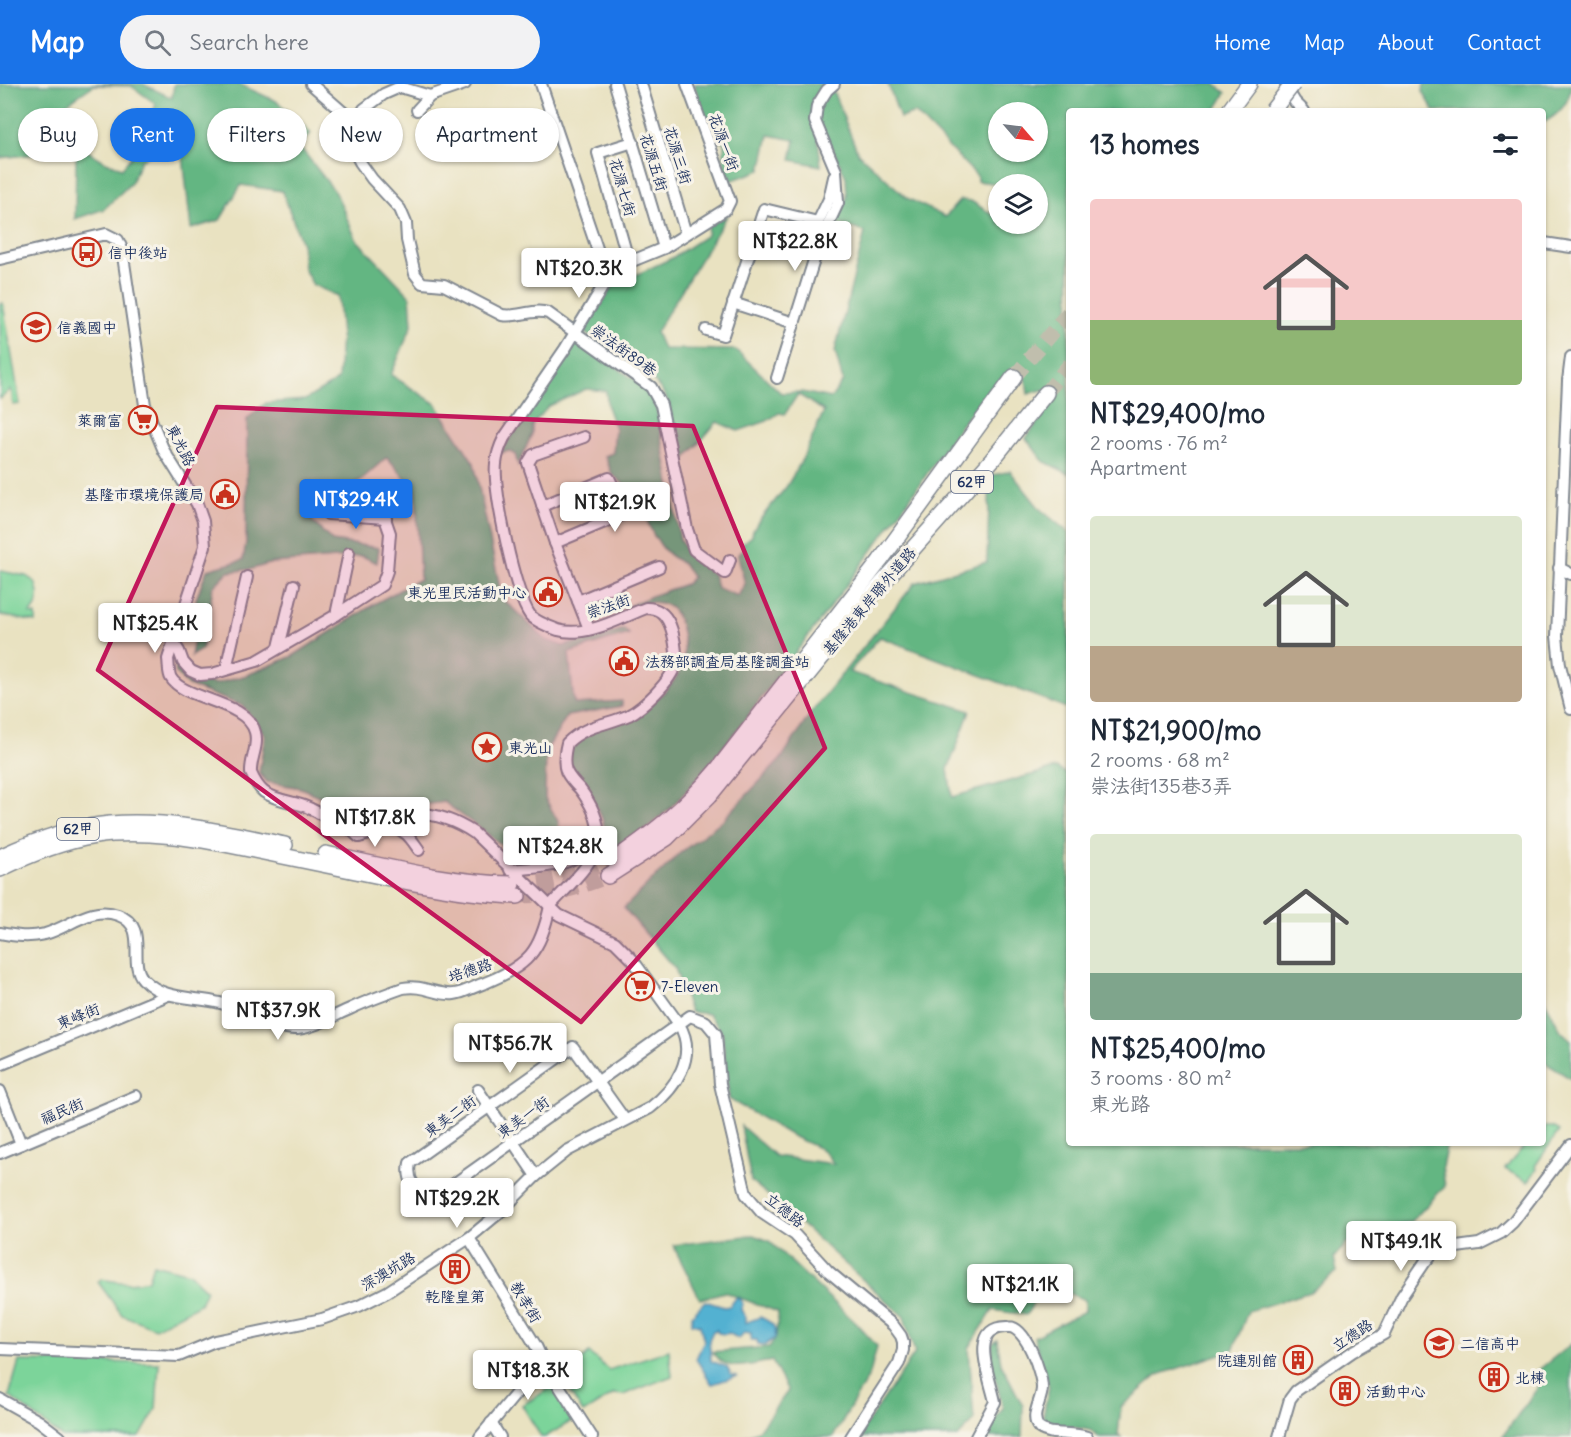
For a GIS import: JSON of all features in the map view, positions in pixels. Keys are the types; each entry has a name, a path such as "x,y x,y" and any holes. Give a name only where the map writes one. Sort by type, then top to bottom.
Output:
{"highway":[{"path":"1230,108 1249,84"},
{"path":"1274,108 1293,84"},
{"name":"基隆港東岸聯外道路","path":"789,688 1014,377"},
{"name":"基隆港東岸聯外道路","path":"608,876 663,834 705,793 789,688 992,460 1046,393"},
{"path":"944,473 964,491"},
{"name":"62甲","path":"0,857 125,828 450,884 490,896 513,883"},
{"name":"基隆港東岸聯外道路","path":"616,858 663,834"},
{"name":"62甲","path":"0,869 35,848"}],"street":[{"path":"311,84 338,108"},
{"path":"419,108 430,96 465,84"},
{"path":"542,84 605,272 664,248 686,234"},
{"name":"花源五街","path":"615,84 664,248"},
{"name":"花源三街","path":"641,84 686,234"},
{"name":"花源一街","path":"686,234 726,209 730,201 687,84"},
{"path":"777,378 819,244 838,203 836,171 815,121 817,106 827,90 834,84"},
{"path":"1285,84 1301,108"},
{"path":"366,108 384,94 400,87 430,96"},
{"name":"花源七街","path":"629,263 598,153 633,142"},
{"path":"360,162 372,179 400,209 406,223 406,240 415,274 422,283 444,285 502,315 511,316 534,311 548,313 575,333"},
{"path":"706,330 723,335 764,209 818,222 829,200 836,171"},
{"name":"東光路","path":"0,259 106,234 118,240 122,249 145,405 164,451 197,504 206,533 205,546 168,659 170,676 177,685 241,714 253,725 256,741 251,773 262,790 272,796 310,807 339,825 349,828"},
{"path":"1546,243 1571,247"},
{"name":"崇法街","path":"550,906 586,866 598,841 596,818 590,803 567,774 565,768 567,743 589,728 628,716 638,709 649,700 675,666 676,654 670,625 664,614 655,608 646,608 575,632 559,630 531,616 521,597 504,530 495,466 498,450 575,333 605,283 605,272"},
{"path":"734,303 794,323"},
{"name":"崇法街89巷","path":"575,333 651,387 661,405 687,529 694,550 725,573 730,560"},
{"path":"1571,357 1557,636 1560,665 1571,709"},
{"path":"584,437 533,455 528,463 555,543 589,629"},
{"path":"542,506 609,478 626,513 555,543"},
{"path":"173,642 183,662 191,671 200,675 257,661 382,585 387,571 390,533 378,498"},
{"path":"328,514 386,518"},
{"path":"336,615 349,554"},
{"path":"578,601 659,567"},
{"path":"1559,568 1571,574"},
{"path":"226,669 247,577"},
{"path":"279,647 294,585"},
{"path":"349,828 368,826 409,814 438,816 460,824 474,834 513,883 550,906"},
{"path":"349,828 359,837 393,827 405,831 420,850"},
{"path":"513,883 543,867 571,860 579,854 581,844"},
{"name":"培德路","path":"0,933 35,936 53,931 87,915 116,914 128,922 136,934 136,960 140,975 153,988 168,995 221,1003 283,1028 297,1029 318,1023 403,988 417,986 456,994 497,978 527,960 541,937 550,906"},
{"name":"深澳坑路","path":"0,1348 179,1356 215,1341 322,1319 359,1306 387,1292 469,1238 499,1213 536,1176 567,1151 650,1108 677,1082 686,1048 683,1031 632,958 615,942 559,915 550,906"},
{"name":"東峰街","path":"0,1065 168,995"},
{"name":"立德路","path":"679,1024 690,1016 698,1018 706,1022 717,1034 720,1084 746,1194 752,1204 795,1235 828,1271 885,1317 901,1336 903,1350 899,1363 851,1437"},
{"name":"東美一街","path":"415,1188 430,1201 679,1024"},
{"name":"東美二街","path":"415,1188 408,1173 410,1163 573,1047 625,1120"},
{"path":"478,1090 536,1176"},
{"path":"0,1091 21,1144"},
{"name":"福民街","path":"0,1153 136,1096"},
{"name":"立德路","path":"1279,1437 1290,1399 1296,1391 1352,1352 1384,1334 1402,1296 1432,1254 1442,1249 1479,1244 1501,1233 1513,1222 1571,1145"},
{"name":"教孝街","path":"469,1238 592,1437"},
{"path":"976,1437 995,1402 984,1361 983,1345 989,1333 1011,1326 1022,1336 1039,1371 1042,1395 1035,1415 1036,1424 1041,1430 1054,1437 1080,1435 1086,1437"},
{"path":"480,1437 543,1361"},
{"path":"0,1399 46,1432 60,1437"},
{"path":"491,1423 500,1437"}],"highlighted area":[{"path":"217,407 693,426 825,748 581,1022 98,670"}],"green space":[{"path":"0,84 143,84 172,98 174,84 239,84 278,102 284,108 207,108 207,162 307,162 307,156 336,193 356,239 410,296 412,325 391,375 436,404 474,463 502,598 546,640 563,646 624,629 629,634 569,653 574,704 622,701 622,706 567,716 546,751 545,798 559,823 556,851 521,859 444,802 370,813 330,801 301,788 267,782 259,773 265,735 243,706 187,685 176,673 176,663 189,679 215,684 247,675 293,656 376,603 420,579 416,491 387,457 361,480 319,502 312,521 332,541 379,548 377,563 362,556 272,563 252,569 228,572 213,587 202,649 191,656 198,619 196,599 207,570 243,560 246,543 247,419 266,403 305,400 338,380 341,337 338,296 313,285 304,269 302,244 282,191 241,185 220,220 191,229 184,162 195,162 195,108 154,108 156,104 131,86 94,85 61,108 18,108 18,156 0,158"},
{"path":"694,84 830,84 858,153 907,198 945,217 960,200 971,201 988,212 988,234 1048,234 1048,174 988,174 988,182 977,181 977,176 915,113 900,118 888,84 1215,84 1226,93 1217,108 1066,108 1066,472 1043,461 1026,438 1052,403 1051,393 1042,390 1028,394 1026,379 1011,372 1000,380 974,408 847,585 711,763 654,823 630,842 599,861 605,842 604,826 599,812 569,765 568,752 572,745 596,728 655,700 675,679 683,662 684,650 680,625 673,611 668,606 657,602 621,609 686,584 692,577 682,563 670,555 654,536 643,511 636,505 628,488 612,474 605,456 613,453 615,428 608,409 606,391 586,389 549,406 532,425 532,434 518,465 515,454 509,451 501,453 504,446 577,340 642,385 651,397 657,411 680,540 689,556 713,574 717,588 738,596 745,584 738,555 743,548 743,543 752,536 758,522 787,486 801,462 824,411 798,394 785,414 779,413 767,421 738,431 717,422 679,466 670,409 662,391 654,381 631,362 583,332 614,285 672,258 707,235 708,226 727,216 656,332 663,349 736,350 781,393 802,392 831,398 843,381 835,351 865,232 836,223 847,197 846,177 824,131 818,138 821,166 791,160 795,140 769,135 761,170 730,181 729,173 724,171 724,142 720,141 718,135 720,131 710,129"},
{"path":"1424,84 1571,84 1569,96 1563,107 1555,116 1546,121 1546,108 1432,108 1423,91"},
{"path":"98,157 122,168 127,162 140,162 131,183 104,209 75,219 76,162 98,162"},
{"path":"3,303 20,404 13,405 11,389 0,399 0,304"},
{"path":"1010,471 1040,509 1066,531 1066,708 880,637 849,672 970,711 948,769 952,797 1056,768 1066,773 1066,1146 1446,1146 1442,1167 1445,1186 1412,1221 1346,1244 1334,1258 1337,1272 1310,1292 1248,1311 1233,1350 1158,1375 1121,1407 1118,1434 1121,1437 1098,1437 1090,1430 1042,1422 1049,1387 1034,1337 1085,1311 1085,1300 1046,1284 1026,1315 993,1310 969,1348 974,1421 958,1437 858,1437 915,1353 904,1317 751,1181 741,1126 775,1156 834,1164 823,1150 792,1136 729,1099 722,1032 708,1014 690,1012 675,968 624,908 680,853 723,820 781,759 811,713 915,583 987,562 990,476"},
{"path":"0,571 26,576 35,582 38,599 36,607 30,614 36,615 36,622 0,615"},
{"path":"1546,1003 1561,1031 1571,1040 1571,1079 1546,1063"},
{"path":"1546,1127 1559,1131 1535,1166 1537,1169 1528,1182 1505,1169 1524,1146 1546,1146"},
{"path":"754,1235 769,1241 855,1322 877,1346 870,1374 833,1437 743,1437 758,1431 788,1391 772,1361 747,1366 732,1366 725,1364 712,1352 769,1347 776,1338 778,1312 724,1292 700,1299 673,1245"},
{"path":"153,1264 189,1273 206,1290 200,1304 155,1328 122,1315 98,1282 101,1279 130,1283 142,1282 148,1280"},
{"path":"997,1340 1001,1363 1023,1406 1022,1437 984,1437 1003,1408 992,1366 992,1344"},
{"path":"1571,1344 1571,1437 1502,1437 1539,1386 1536,1372"},
{"path":"669,1350 672,1376 623,1395 614,1394 583,1413 562,1379 589,1353 609,1370"},
{"path":"19,1361 159,1363 156,1409 140,1437 62,1437 9,1396"},
{"path":"557,1384 577,1418 545,1437 541,1437 522,1405"}],"water":[{"path":"736,1298 743,1304 741,1310 745,1316 745,1323 760,1317 770,1322 774,1327 775,1338 765,1345 758,1344 757,1340 751,1340 751,1333 744,1332 739,1339 729,1333 713,1331 709,1340 711,1361 727,1367 731,1375 738,1376 712,1384 696,1359 704,1341 700,1325 692,1323 692,1315 705,1301 724,1307 730,1306"}],"tunnel":[{"path":"1014,377 1066,316"},
{"path":"1046,393 1066,369"},
{"path":"516,884 568,877 617,858"},
{"path":"518,896 564,891 608,876"}],"place":[{"name":"信中後站","path":"87,252"},
{"name":"信義國中","path":"36,327"},
{"name":"萊爾富","path":"143,420"},
{"name":"基隆市環境保護局","path":"225,494"},
{"name":"東光里民活動中心","path":"548,592"},
{"name":"法務部調查局基隆調查站","path":"624,661"},
{"name":"東光山","path":"487,747"},
{"name":"7-Eleven","path":"640,986"},
{"name":"乾隆皇第","path":"455,1269"},
{"name":"二信高中","path":"1439,1343"},
{"name":"院連別館","path":"1298,1360"},
{"name":"北棟","path":"1494,1377"},
{"name":"活動中心","path":"1345,1391"}]}
